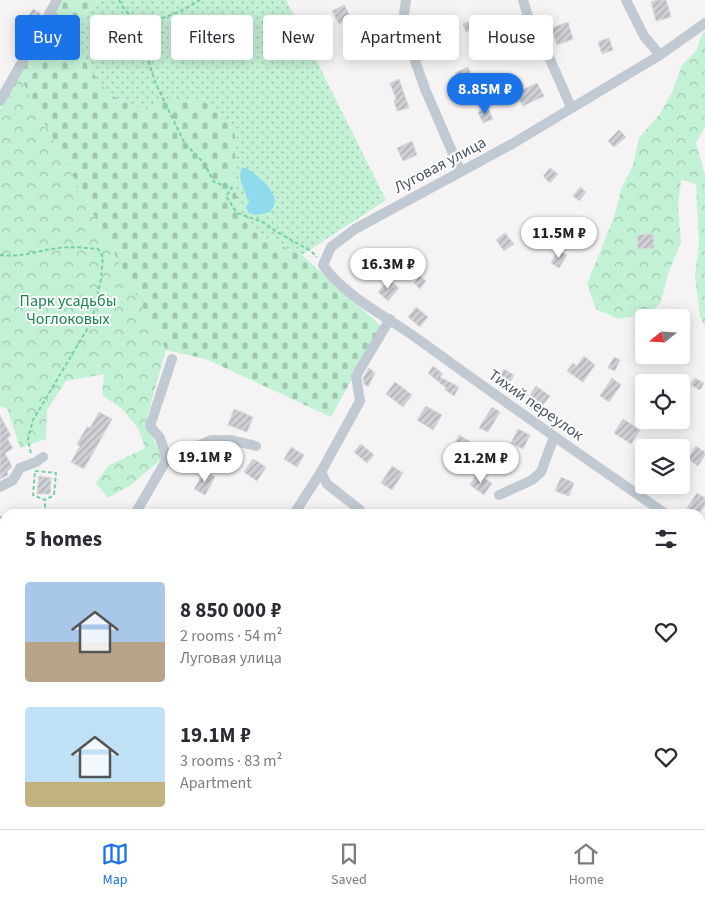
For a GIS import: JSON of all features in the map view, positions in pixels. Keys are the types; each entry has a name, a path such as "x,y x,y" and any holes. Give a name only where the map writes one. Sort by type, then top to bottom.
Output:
{"street":[{"path":"0,100 57,0"},
{"path":"406,0 404,15 406,34 425,89 460,170"},
{"path":"525,0 531,26 542,42 571,107"},
{"path":"626,0 644,36 660,55"},
{"name":"Луговая улица","path":"324,265 332,247 355,229 460,170 512,144 660,55 705,22"},
{"path":"297,509 321,472 360,401 356,376 390,319 347,290 324,265"},
{"name":"Тихий переулок","path":"390,319 554,437 659,509"},
{"path":"168,459 160,438 150,426 172,359"},
{"path":"499,494 532,480 541,472 554,437"},
{"path":"138,509 168,459 211,440 232,440 256,446"},
{"path":"0,487 13,480 20,468 34,463 43,457"},
{"path":"321,472 327,484 359,509"}],"path":[{"path":"119,0 132,15"},
{"path":"161,17 186,9 200,0"},
{"path":"148,60 156,84 184,144 204,163 214,182 232,188 226,196 237,213 263,222 311,251 324,265"},
{"path":"0,255 14,257 59,248 84,248 98,249 103,257 101,279 92,321 33,420 28,439 34,463"},
{"path":"35,470 56,473 54,495 46,500 33,495 35,470"},
{"path":"45,509 46,500"}],"green space":[{"path":"63,0 94,0 80,32 80,15 54,15"},
{"path":"94,0 286,0 294,15 263,15 263,60 316,60 386,200 302,255 275,243 251,229 241,213 232,178 235,163 235,135 157,103 143,110 110,95 88,67 80,47 80,32"},
{"path":"705,32 705,127 696,143 705,174 705,327 700,316 695,276 699,243 696,184 681,180 678,206 681,242 668,274 661,302 654,309 635,309 635,316 618,319 596,309 587,284 614,217 621,190 633,165 639,138 659,115 672,92 682,65 696,51 702,34"},
{"path":"80,47 88,67 110,95 143,110 157,103 199,100 220,110 235,135 235,163 232,178 241,213 251,229 275,243 302,255 381,326 331,417 206,359 166,350 18,73 26,60 80,60"},
{"name":"Парк усадьбы Чоглоковых","path":"18,73 166,350 147,417 147,427 163,458 131,485 108,498 96,483 108,466 145,448 138,428 122,409 102,395 104,374 66,381 47,410 46,439 20,448 7,408 0,407 0,109"}],"water":[{"path":"242,167 252,172 264,182 273,194 275,199 274,206 270,212 256,215 249,213 246,208 249,201 240,176"}],"building":[{"path":"666,0 671,17 656,21 651,2"},
{"path":"344,5 349,15 343,15 343,22 339,24 332,11"},
{"path":"33,9 41,14 40,15 29,15"},
{"path":"469,22 469,31 466,32 463,24"},
{"path":"568,22 573,39 557,45 553,27"},
{"path":"609,38 613,50 602,54 598,42"},
{"path":"468,67 474,82 461,87 455,73"},
{"path":"399,79 409,108 397,111 394,100 396,99 390,83"},
{"path":"537,83 544,96 523,106 516,93"},
{"path":"488,108 493,119 483,123 478,112"},
{"path":"619,130 626,137 614,147 608,141"},
{"path":"412,141 417,155 403,161 397,148"},
{"path":"550,168 558,174 550,183 543,176"},
{"path":"580,187 586,192 579,201 573,196"},
{"path":"505,233 514,244 504,251 496,240"},
{"path":"653,234 654,248 638,249 637,235"},
{"path":"377,250 387,259 377,269 367,260"},
{"path":"558,250 567,255 559,268 551,263"},
{"path":"420,276 426,281 420,289 414,283"},
{"path":"389,280 399,288 388,301 378,292"},
{"path":"416,307 428,317 420,327 408,317"},
{"path":"584,356 595,365 583,382 567,371 573,363 577,366"},
{"path":"614,357 620,360 615,371 608,368"},
{"path":"433,366 443,374 440,377 459,387 454,396 428,373"},
{"path":"369,368 375,373 368,387 364,384 363,378"},
{"path":"504,369 514,375 508,386 497,379"},
{"path":"612,378 621,385 609,402 600,396"},
{"path":"695,378 704,383 700,390 691,385"},
{"path":"395,382 412,395 403,407 386,394"},
{"path":"536,386 550,396 541,408 528,398"},
{"path":"426,406 442,415 433,430 417,420"},
{"path":"492,407 500,412 488,432 479,428"},
{"path":"234,409 253,417 247,432 228,425"},
{"path":"99,412 112,419 84,469 71,462 80,446 77,444 87,427 90,428"},
{"path":"0,415 11,436 7,438 13,448 5,453 12,467 7,472 8,475 0,479"},
{"path":"623,419 635,427 635,429 640,430 631,444 614,433"},
{"path":"518,429 530,435 523,449 511,443"},
{"path":"459,435 474,444 468,455 453,447"},
{"path":"361,444 374,455 367,463 354,452"},
{"path":"696,446 705,452 698,466 690,460 690,456"},
{"path":"291,447 304,455 297,467 284,459"},
{"path":"493,448 505,455 497,469 485,461"},
{"path":"253,459 266,467 257,481 244,472"},
{"path":"392,466 403,473 392,490 381,483"},
{"path":"205,471 215,477 205,495 194,489"},
{"path":"477,474 492,483 484,495 470,485"},
{"path":"39,476 51,478 50,494 37,494"},
{"path":"561,477 574,483 569,496 555,491"},
{"path":"697,493 705,498 705,505 702,509 687,508"}]}
